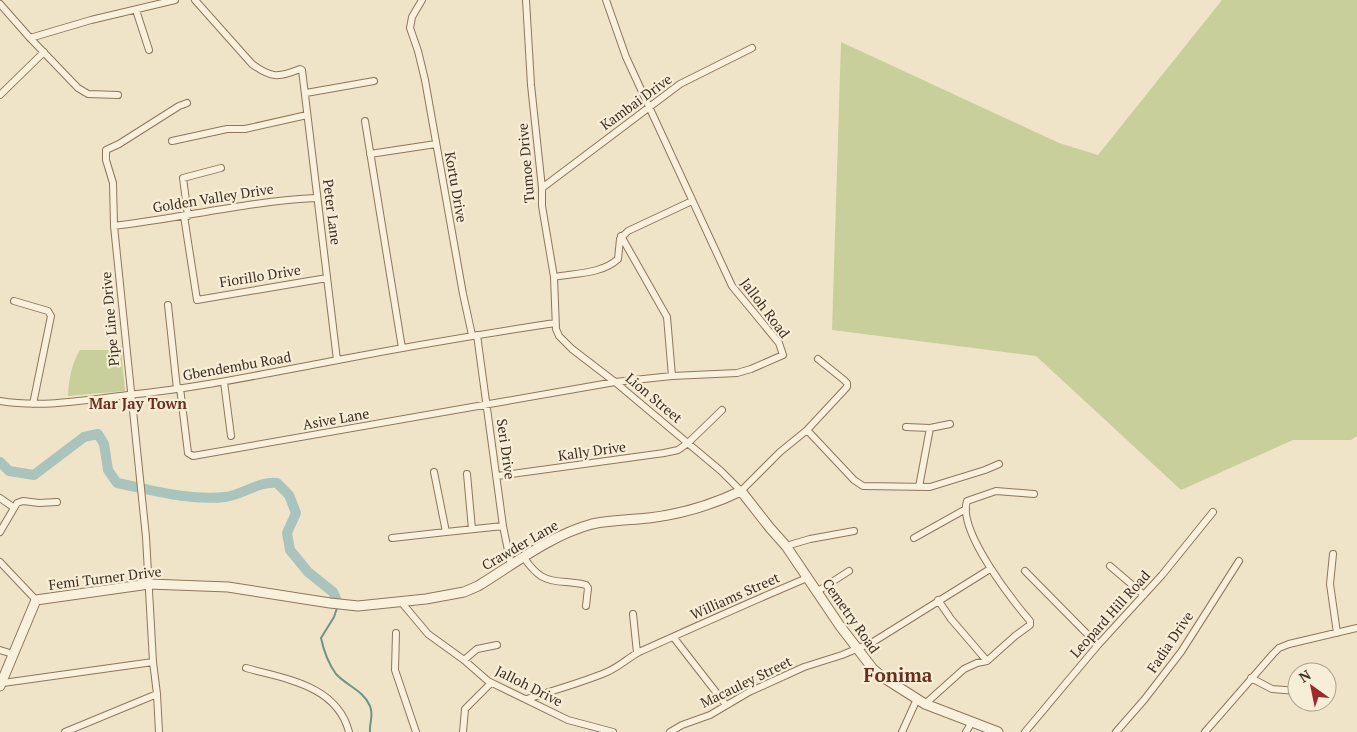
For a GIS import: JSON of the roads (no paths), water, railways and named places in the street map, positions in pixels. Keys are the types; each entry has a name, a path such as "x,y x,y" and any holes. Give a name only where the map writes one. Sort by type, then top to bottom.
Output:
{"street":[{"path":"30,38 91,20 175,0"},
{"name":"Peter Lane","path":"195,0 252,64 263,72 270,75 284,76 300,69 303,73 337,360"},
{"name":"Kortu Drive","path":"422,0 412,17 410,28 425,80 463,294 475,335"},
{"name":"Tumoe Drive","path":"526,0 533,111 546,233 554,277 555,323"},
{"name":"Jalloh Road","path":"487,405 615,382 672,376 744,372 783,355 779,343 732,286 648,106 620,40 606,0"},
{"path":"0,4 78,88 88,94 118,95"},
{"path":"136,10 149,50"},
{"name":"Kambai Drive","path":"542,188 648,106 680,84 752,48"},
{"path":"0,95 44,52"},
{"path":"306,93 374,81"},
{"name":"Pipe Line Drive","path":"159,732 153,662 150,584 114,226 113,184 106,160 106,150 187,103"},
{"path":"172,141 226,129 245,129 307,115"},
{"path":"365,120 402,348"},
{"path":"370,154 436,144"},
{"path":"186,216 183,178 221,168"},
{"name":"Golden Valley Drive","path":"114,226 186,216 262,202 317,198"},
{"path":"621,236 637,226 692,201"},
{"name":"Fiorillo Drive","path":"186,216 196,300 327,278"},
{"path":"554,277 602,269 612,264 618,259 621,236"},
{"path":"621,236 666,317 672,376"},
{"path":"14,301 48,311 51,316 33,404"},
{"path":"168,305 179,389"},
{"name":"Gbendembu Road","path":"0,401 33,404 179,389 475,335 555,323"},
{"name":"Lion Street","path":"555,323 559,336 564,341 688,443 741,492"},
{"name":"Seri Drive","path":"475,335 487,405 503,526 511,566"},
{"path":"741,492 780,452 807,430 847,387 847,383 844,380 818,359"},
{"path":"224,382 231,436"},
{"name":"Asive Lane","path":"179,389 190,456 487,405"},
{"path":"688,443 722,410"},
{"path":"906,427 930,428 950,424"},
{"path":"919,487 930,428"},
{"path":"807,430 854,480 863,486 930,488 999,464"},
{"name":"Kally Drive","path":"497,476 664,453 678,450 688,443"},
{"path":"434,472 446,532"},
{"path":"467,474 472,529"},
{"path":"902,732 921,701 964,668 988,661 1030,624 1030,621 1010,598 990,569 972,531 966,509 967,502 996,491 1034,494"},
{"name":"Cemetry Road","path":"741,492 786,546 866,662 877,672 921,701 998,732"},
{"name":"Crawder Lane","path":"340,604 358,606 402,602 464,592 478,586 558,536 593,524 676,514 720,501 741,492"},
{"path":"0,498 13,507"},
{"path":"0,532 17,503 23,501 39,503 57,502"},
{"path":"914,538 966,509"},
{"name":"Leopard Hill Road","path":"1025,732 1213,512"},
{"path":"392,538 503,526"},
{"path":"786,546 810,539 854,531"},
{"path":"1333,554 1330,584 1337,633"},
{"path":"524,558 533,571 542,578 555,582 586,585 588,588 586,606"},
{"name":"Fadia Drive","path":"1116,732 1144,700 1171,664 1239,561"},
{"path":"0,562 36,600"},
{"path":"1110,566 1144,595"},
{"name":"Macauley Street","path":"670,732 682,725 710,715 749,692 804,667 873,642 990,569"},
{"path":"818,591 849,571"},
{"path":"1025,571 1098,646"},
{"name":"Williams Street","path":"527,699 604,674 619,667 638,653 674,638 711,618 807,578"},
{"name":"Femi Turner Drive","path":"2,682 36,600 150,584 228,587 340,604"},
{"path":"938,600 951,619 988,661"},
{"name":"Jalloh Drive","path":"402,602 428,634 464,660 491,683 568,720 613,732"},
{"path":"633,614 638,653"},
{"path":"1206,732 1279,648 1357,628"},
{"path":"396,632 395,670 416,732"},
{"path":"674,638 726,705"},
{"path":"464,660 477,649 497,645"},
{"path":"0,650 13,654"},
{"path":"2,682 153,662"},
{"path":"246,668 288,678 316,690 324,695 340,712 349,732"},
{"path":"1251,678 1272,690 1287,691"},
{"path":"463,732 465,709 491,683"},
{"path":"65,732 157,694"},
{"path":"966,732 972,722"}],"waterway":[{"path":"0,462 9,471 34,475 84,437 98,434 104,444 108,470 117,483 171,494 211,498 232,496 263,484 277,483 289,495 296,513 287,533 290,550 308,572 333,592 338,603"},
{"path":"337,608 334,617 321,638 322,643 336,674 359,692 370,706 372,713 370,732"}],"district":[{"name":"Mar Jay Town","path":"138,404"},
{"name":"Fonima","path":"898,675"}]}
